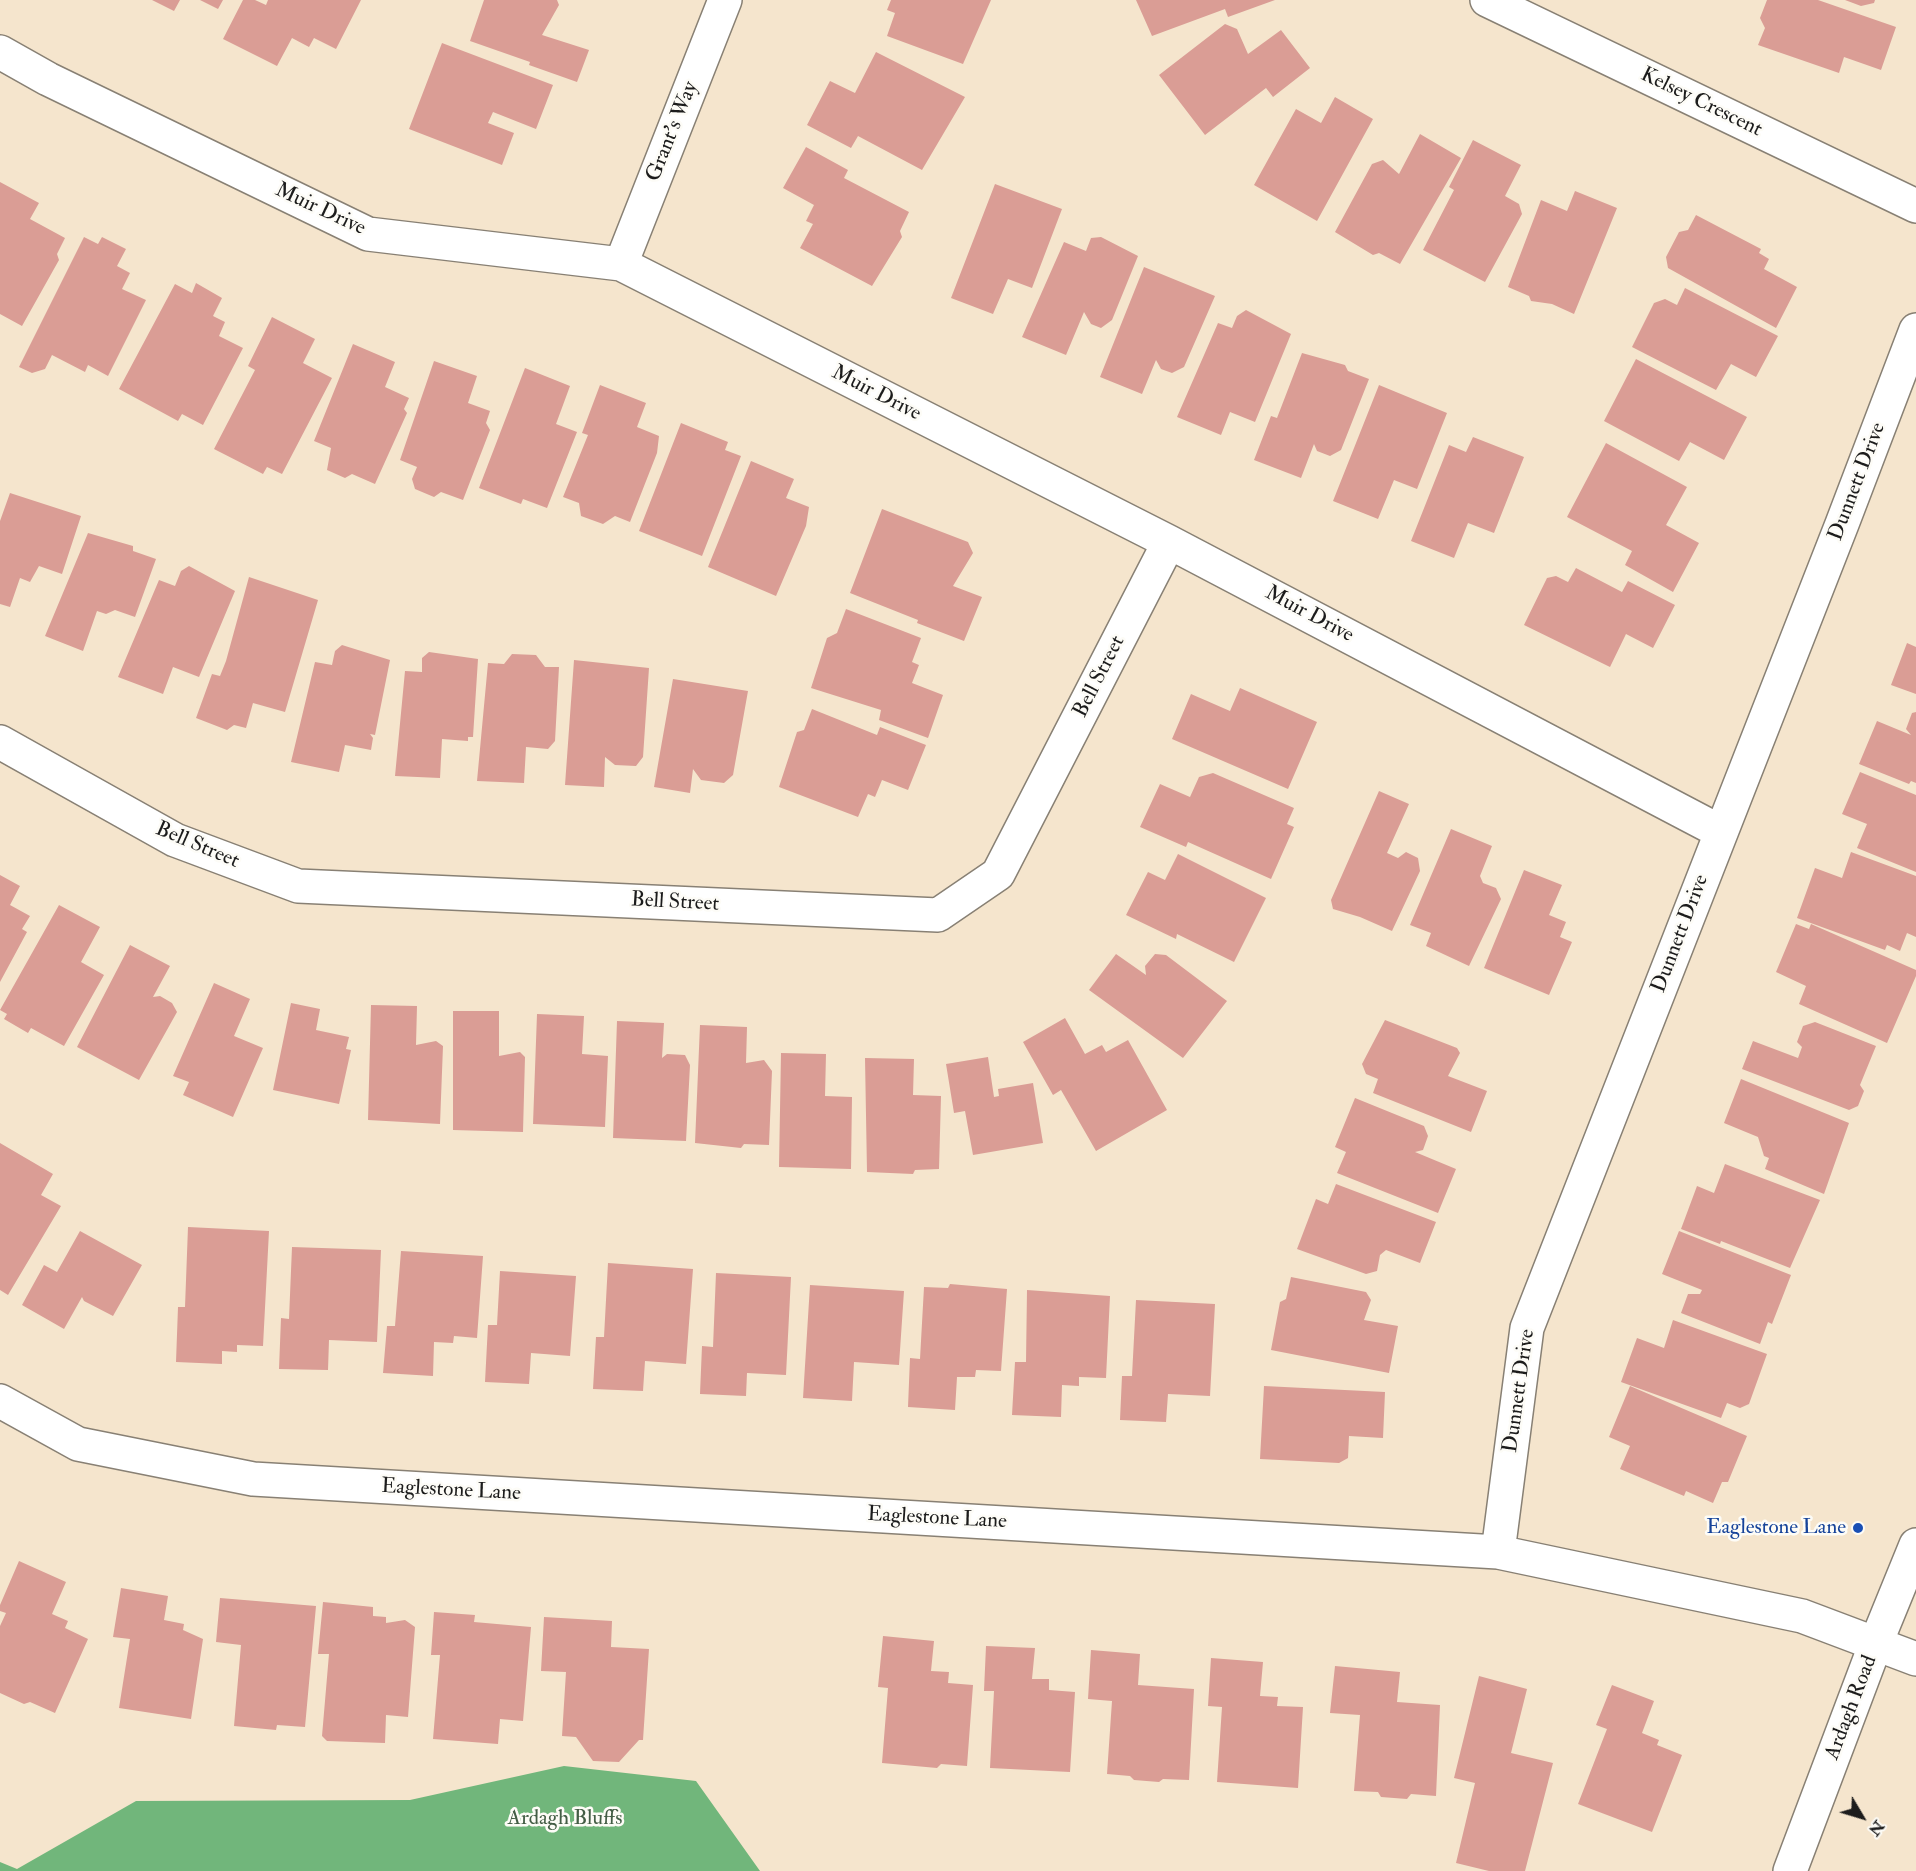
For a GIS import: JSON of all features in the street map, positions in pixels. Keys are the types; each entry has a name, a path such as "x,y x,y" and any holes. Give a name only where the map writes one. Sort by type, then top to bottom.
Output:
{"street":[{"name":"Grant's Way","path":"621,264 725,0"},
{"name":"Kelsey Crescent","path":"1487,0 1916,206"},
{"name":"Muir Drive","path":"0,52 48,79 368,234 621,264 1168,542 1721,831"},
{"name":"Dunnett Drive","path":"1498,1552 1527,1328 1916,330"},
{"name":"Bell Street","path":"0,742 175,840 298,886 938,915 998,874 1168,542"},
{"name":"Eaglestone Lane","path":"0,1401 78,1444 254,1479 1498,1552 1802,1616 1916,1659"},
{"name":"Ardagh Road","path":"1790,1871 1876,1643 1916,1545"}],"green space":[{"name":"Ardagh Bluffs","path":"564,1766 696,1781 760,1871 0,1871 0,1862 17,1869 136,1801 410,1800"}],"building":[{"path":"152,0 180,0 174,11"},
{"path":"200,0 223,0 218,9"},
{"path":"243,0 255,0 266,5 268,0 361,0 336,49 314,38 309,47 292,38 277,66 223,39"},
{"path":"484,0 557,0 559,5 542,35 589,50 577,82 529,65 530,62 470,41"},
{"path":"891,0 991,0 963,64 887,36 895,13 887,10"},
{"path":"1136,0 1275,0 1228,17 1225,9 1152,36"},
{"path":"1767,0 1818,0 1896,27 1881,70 1844,57 1839,73 1758,45 1765,28 1760,18"},
{"path":"1845,0 1875,0 1874,3 1861,6"},
{"path":"1225,24 1237,29 1248,54 1281,30 1310,68 1273,97 1266,88 1205,135 1159,75"},
{"path":"442,43 553,85 536,129 493,112 488,123 514,133 502,165 409,129"},
{"path":"876,52 965,97 922,170 858,136 851,148 807,125 830,81 855,93"},
{"path":"1335,97 1373,119 1317,221 1254,185 1296,109 1321,123"},
{"path":"1420,134 1461,158 1400,264 1379,253 1373,255 1335,232 1372,164 1383,160 1399,174"},
{"path":"1473,140 1521,165 1505,196 1519,204 1522,214 1485,282 1423,250 1454,190 1449,187"},
{"path":"806,147 848,170 844,178 909,212 900,231 902,237 872,286 800,248 813,224 806,221 814,205 783,188"},
{"path":"0,182 39,203 30,219 65,238 57,254 59,260 22,326 0,314"},
{"path":"995,184 1062,209 1032,288 1008,279 993,314 951,298"},
{"path":"1575,191 1617,208 1574,314 1552,304 1531,301 1529,296 1508,287 1541,200 1567,211"},
{"path":"1696,215 1761,249 1759,253 1769,259 1764,269 1797,287 1776,328 1668,268 1666,257 1679,232 1688,230"},
{"path":"84,237 98,244 102,237 126,249 117,266 130,273 122,289 146,300 108,376 88,365 85,372 52,355 45,369 32,373 19,367"},
{"path":"1101,237 1138,256 1112,320 1101,328 1091,324 1084,312 1066,355 1022,337 1064,242 1086,251 1091,238"},
{"path":"1144,267 1215,296 1184,367 1172,373 1161,369 1156,360 1142,394 1100,377"},
{"path":"196,283 222,298 213,316 225,322 219,336 243,348 203,425 182,414 178,421 119,389 175,284 192,293"},
{"path":"1685,288 1778,336 1756,377 1731,364 1716,390 1632,347 1654,303 1665,299 1677,305"},
{"path":"1246,310 1291,334 1255,422 1230,412 1221,435 1177,417 1218,323 1232,328 1237,316"},
{"path":"272,317 315,339 303,363 332,378 282,474 267,467 263,474 214,449 255,370 248,366"},
{"path":"353,344 395,362 385,387 409,398 404,409 407,413 375,484 352,474 345,478 327,470 331,448 314,441"},
{"path":"1302,353 1345,365 1348,371 1369,379 1341,450 1330,456 1317,451 1314,444 1301,478 1254,460 1271,416 1277,418"},
{"path":"1636,359 1747,417 1724,460 1690,442 1679,461 1604,421"},
{"path":"434,361 477,376 468,403 490,411 486,423 490,430 463,500 441,492 434,497 415,489 412,479 417,467 400,460"},
{"path":"525,368 570,386 556,424 577,432 547,508 523,499 521,504 479,488"},
{"path":"600,385 646,403 637,427 659,436 657,453 630,522 615,516 603,524 581,516 579,503 563,497 588,435 582,433"},
{"path":"1379,385 1447,413 1417,489 1394,480 1378,519 1333,501"},
{"path":"681,423 728,442 725,450 741,456 702,556 639,531"},
{"path":"1473,437 1524,457 1494,533 1468,523 1454,558 1411,541 1449,445 1466,452"},
{"path":"1606,443 1687,487 1666,525 1699,543 1673,592 1625,565 1632,551 1567,517"},
{"path":"751,461 794,479 786,498 809,507 806,526 776,596 708,567"},
{"path":"10,493 81,516 62,574 39,566 30,582 20,578 10,607 0,604 0,521"},
{"path":"882,509 968,542 973,553 953,586 982,597 964,641 850,593"},
{"path":"88,533 133,546 133,551 156,559 135,617 115,610 106,614 97,611 83,651 45,636"},
{"path":"189,566 235,591 199,677 173,667 163,694 118,677 159,580 175,586 181,571"},
{"path":"1576,568 1622,592 1628,581 1675,605 1653,648 1626,634 1610,667 1524,625 1547,578 1556,576 1568,582"},
{"path":"249,577 318,600 285,712 253,703 246,728 234,725 227,730 196,718 212,674 220,676 226,661"},
{"path":"846,609 921,638 912,662 919,665 912,683 943,695 928,738 879,720 881,710 811,688 827,638 837,633"},
{"path":"1907,643 1916,647 1916,694 1891,685"},
{"path":"342,645 390,660 375,735 370,734 373,738 371,750 345,745 339,772 291,762 315,662 332,665 335,651"},
{"path":"429,652 478,659 473,737 468,737 468,741 442,739 440,778 395,776 405,671 422,672 422,658"},
{"path":"512,654 536,655 545,667 559,667 555,741 548,749 526,747 524,783 477,781 488,663 504,664"},
{"path":"574,660 649,668 643,757 636,766 615,765 605,757 604,787 565,785"},
{"path":"673,679 748,691 733,775 724,783 701,780 693,769 690,793 654,787"},
{"path":"1240,688 1317,722 1288,789 1172,739 1191,694 1230,711"},
{"path":"812,709 877,735 880,727 926,745 908,790 882,780 875,797 868,794 858,817 779,787 797,732 804,730"},
{"path":"1916,712 1916,783 1911,781 1909,784 1859,764 1877,721 1911,735 1906,729 1912,713"},
{"path":"1860,772 1916,795 1916,872 1857,848 1867,824 1842,814"},
{"path":"1213,773 1294,808 1287,824 1294,827 1271,879 1188,842 1186,847 1140,827 1160,784 1190,797 1199,777"},
{"path":"1379,791 1409,804 1387,853 1398,858 1406,852 1418,858 1420,871 1392,931 1360,917 1333,909 1331,900"},
{"path":"1451,829 1492,846 1480,876 1483,883 1496,888 1501,899 1469,966 1426,946 1431,933 1410,925"},
{"path":"1851,852 1916,876 1916,937 1907,933 1900,951 1887,945 1885,950 1797,918 1815,868 1842,878"},
{"path":"1178,854 1266,898 1234,962 1177,934 1176,939 1126,915 1148,872 1165,880"},
{"path":"1524,870 1562,885 1549,915 1566,922 1560,937 1572,942 1549,995 1484,968"},
{"path":"0,875 20,886 10,905 30,916 22,929 27,932 0,982"},
{"path":"59,905 100,927 81,962 104,975 64,1046 31,1028 28,1033 4,1019 7,1014 0,1010"},
{"path":"1796,924 1809,929 1811,924 1916,970 1916,976 1887,1043 1799,1004 1806,986 1776,972"},
{"path":"130,945 170,966 153,997 160,996 172,1003 177,1012 139,1080 77,1047"},
{"path":"1116,954 1146,975 1145,966 1155,954 1166,955 1227,1001 1183,1058 1089,990"},
{"path":"214,983 250,999 234,1036 263,1048 233,1117 183,1095 189,1082 173,1076"},
{"path":"291,1003 320,1009 316,1030 349,1037 346,1049 351,1050 339,1104 273,1090"},
{"path":"371,1005 417,1006 416,1045 436,1041 443,1046 440,1124 368,1120"},
{"path":"453,1011 499,1011 499,1056 520,1052 525,1057 523,1132 453,1130"},
{"path":"537,1014 584,1016 582,1054 608,1056 605,1127 533,1124"},
{"path":"1065,1018 1085,1054 1102,1045 1106,1052 1128,1040 1167,1110 1096,1151 1061,1090 1053,1095 1023,1042"},
{"path":"1385,1020 1457,1048 1460,1053 1448,1076 1487,1091 1471,1132 1373,1093 1378,1079 1366,1074 1362,1064"},
{"path":"617,1021 664,1023 662,1058 667,1054 685,1055 690,1065 686,1141 613,1138"},
{"path":"1815,1022 1876,1046 1860,1085 1864,1091 1858,1106 1849,1110 1742,1069 1753,1041 1798,1058 1802,1047 1797,1042 1803,1026"},
{"path":"700,1025 747,1027 746,1063 764,1060 772,1071 769,1145 744,1144 741,1148 695,1143"},
{"path":"781,1053 826,1054 825,1096 852,1097 851,1169 779,1167"},
{"path":"988,1057 994,1097 999,1096 998,1089 1033,1083 1043,1143 973,1155 965,1111 954,1113 946,1064"},
{"path":"865,1058 914,1059 913,1095 941,1096 939,1169 915,1170 913,1174 867,1172"},
{"path":"1741,1079 1849,1123 1824,1194 1765,1169 1769,1158 1764,1156 1758,1137 1724,1123"},
{"path":"1355,1098 1424,1126 1428,1136 1423,1150 1415,1152 1456,1169 1438,1213 1337,1173 1346,1152 1335,1147"},
{"path":"0,1143 53,1174 41,1195 61,1206 8,1295 0,1290"},
{"path":"1725,1164 1820,1200 1790,1268 1721,1241 1720,1244 1681,1229 1697,1186 1714,1193"},
{"path":"1336,1184 1436,1222 1420,1263 1386,1250 1380,1255 1377,1271 1366,1274 1297,1249 1316,1199 1328,1204"},
{"path":"188,1227 269,1231 263,1346 237,1345 237,1352 222,1351 222,1364 176,1362 178,1307 185,1307"},
{"path":"80,1231 142,1265 113,1316 84,1301 82,1297 64,1329 22,1305 44,1265 57,1272"},
{"path":"1679,1231 1791,1275 1772,1324 1768,1322 1760,1344 1681,1313 1688,1294 1700,1294 1702,1290 1662,1274"},
{"path":"292,1247 381,1250 377,1342 329,1340 328,1370 279,1369 281,1318 289,1319"},
{"path":"401,1251 483,1256 477,1338 454,1336 453,1343 434,1342 433,1376 383,1373 387,1326 395,1326"},
{"path":"608,1263 693,1269 686,1364 645,1361 643,1391 593,1389 596,1337 604,1337"},
{"path":"500,1271 576,1276 570,1356 531,1353 529,1384 485,1382 488,1325 497,1325"},
{"path":"716,1273 791,1277 786,1375 747,1373 746,1396 700,1394 702,1346 713,1347"},
{"path":"1291,1277 1366,1292 1371,1300 1364,1320 1398,1326 1389,1373 1271,1350 1280,1302 1286,1299"},
{"path":"950,1284 1007,1289 1001,1371 976,1370 975,1377 957,1377 955,1410 908,1407 910,1358 920,1359 924,1287 948,1288"},
{"path":"810,1285 904,1291 899,1365 854,1362 852,1401 803,1398"},
{"path":"1027,1290 1110,1296 1106,1378 1079,1377 1079,1386 1062,1385 1061,1417 1012,1415 1015,1362 1026,1362"},
{"path":"1136,1300 1215,1304 1210,1396 1168,1394 1166,1422 1120,1420 1122,1376 1132,1376"},
{"path":"1673,1320 1767,1354 1749,1404 1740,1408 1727,1403 1721,1418 1621,1382 1637,1338 1664,1348"},
{"path":"1264,1386 1385,1392 1383,1438 1349,1436 1348,1458 1339,1463 1260,1459"},
{"path":"1630,1386 1747,1436 1728,1482 1722,1482 1713,1503 1686,1491 1684,1496 1620,1469 1630,1446 1609,1437"},
{"path":"19,1561 66,1582 52,1614 68,1621 65,1628 88,1639 55,1713 30,1702 24,1704 0,1693 0,1626 6,1613 0,1611 0,1605"},
{"path":"121,1588 168,1596 164,1620 184,1624 183,1630 203,1639 191,1719 119,1708 130,1639 113,1637"},
{"path":"220,1598 316,1606 305,1727 277,1725 276,1730 234,1726 241,1645 216,1642"},
{"path":"323,1602 373,1607 373,1616 386,1617 386,1623 405,1620 415,1627 408,1717 386,1715 385,1743 327,1741 322,1736 329,1654 318,1654"},
{"path":"434,1612 475,1615 474,1622 531,1627 523,1721 500,1719 498,1744 433,1739 440,1655 431,1655"},
{"path":"544,1617 612,1621 611,1647 649,1649 643,1740 639,1740 619,1762 593,1761 576,1737 562,1736 566,1672 541,1671"},
{"path":"883,1636 934,1641 931,1671 949,1672 948,1683 973,1685 967,1766 941,1764 937,1768 882,1763 888,1688 878,1687"},
{"path":"986,1646 1035,1648 1032,1679 1049,1679 1049,1690 1075,1692 1070,1772 990,1768 994,1691 984,1691"},
{"path":"1091,1650 1140,1654 1138,1685 1194,1689 1189,1780 1163,1779 1159,1782 1134,1780 1130,1776 1107,1774 1112,1701 1088,1699"},
{"path":"1211,1658 1263,1662 1260,1696 1278,1697 1277,1706 1303,1707 1298,1788 1217,1782 1222,1707 1208,1706"},
{"path":"1335,1666 1400,1672 1397,1702 1440,1705 1436,1796 1411,1794 1407,1799 1381,1797 1378,1792 1354,1791 1360,1715 1330,1713"},
{"path":"1479,1676 1527,1689 1511,1753 1553,1763 1525,1871 1489,1871 1456,1863 1475,1783 1454,1778"},
{"path":"1612,1685 1654,1701 1642,1733 1659,1740 1657,1745 1682,1755 1652,1832 1578,1804 1607,1729 1596,1725"}],"place":[{"name":"Eaglestone Lane","path":"1858,1528"}]}
